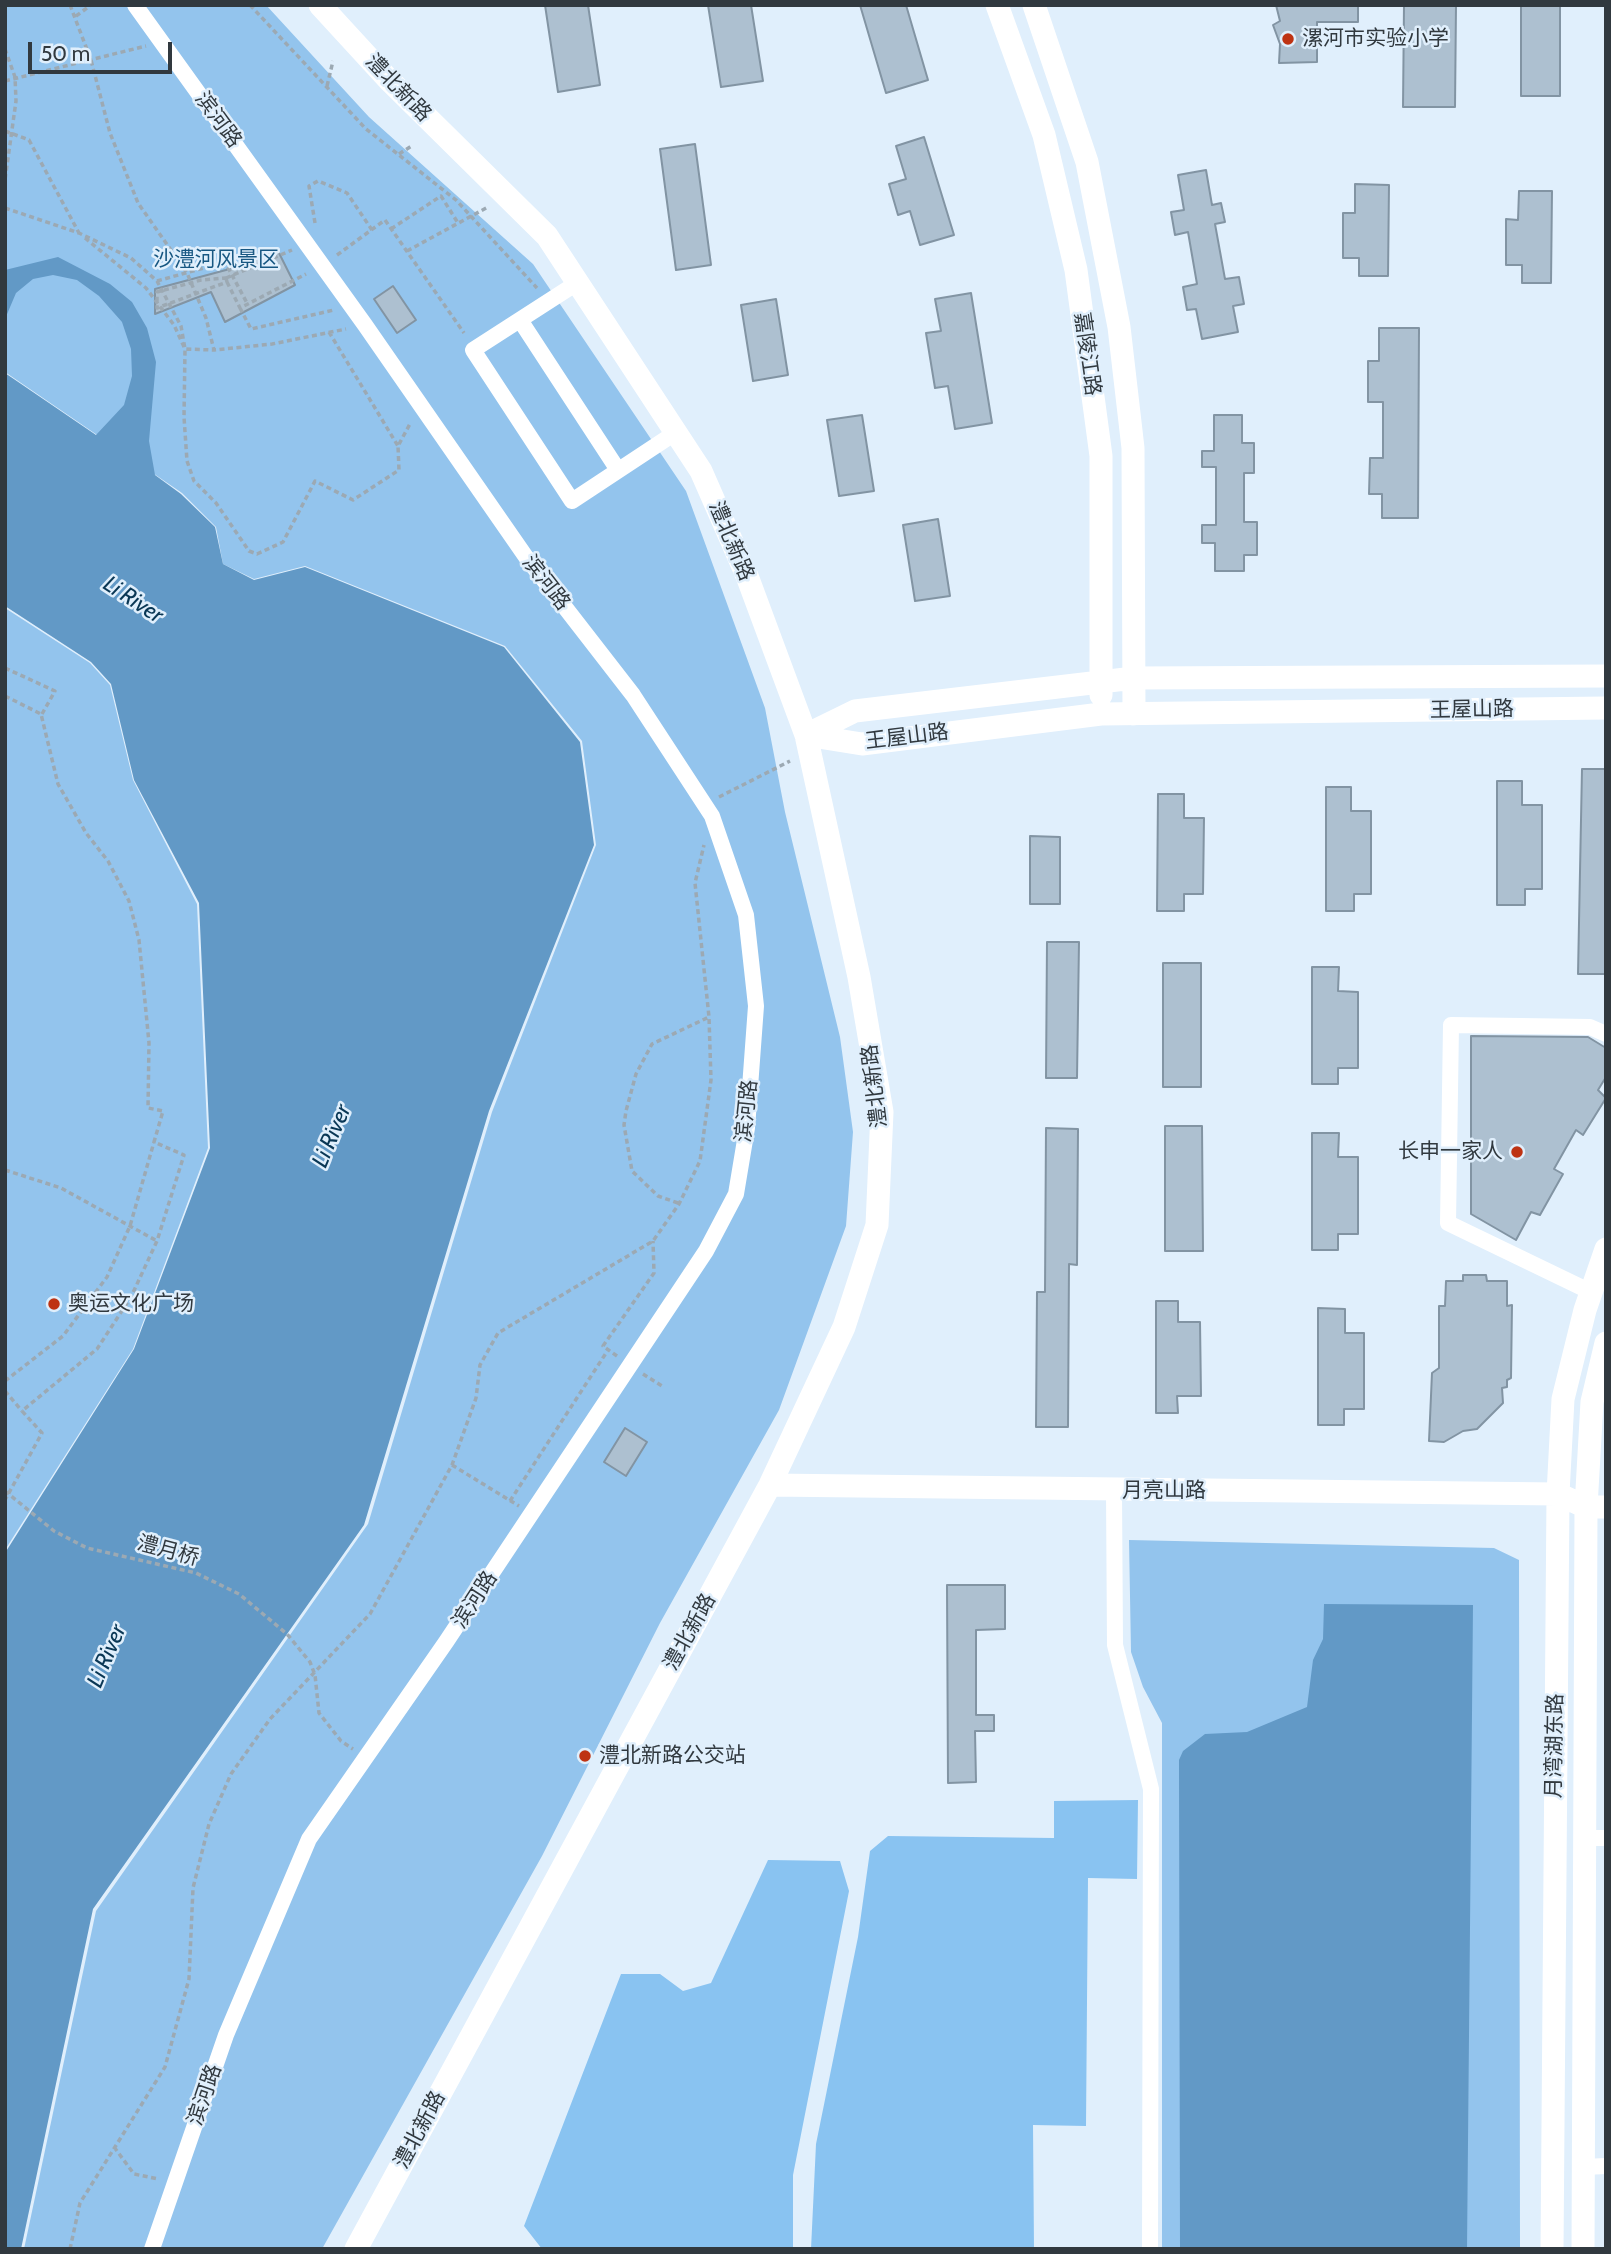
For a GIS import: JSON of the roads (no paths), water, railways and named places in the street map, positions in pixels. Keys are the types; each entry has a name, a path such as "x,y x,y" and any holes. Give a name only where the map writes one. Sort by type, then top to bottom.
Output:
{"street":[{"name":"滨河路","path":"135,5 351,305 526,557 633,695 708,810 746,915 756,1006 747,1128 736,1195 706,1251 630,1366 446,1642 309,1839 226,2035 152,2249"},
{"name":"澧北新路","path":"320,5 388,79 547,236 701,471 747,576 807,743 859,978 882,1112 877,1225 844,1327 770,1485 356,2249"},
{"name":"嘉陵江路","path":"997,5 1044,135 1076,271 1101,456 1101,714"},
{"name":"嘉陵江路","path":"1034,5 1087,162 1118,327 1132,448 1134,714"},
{"path":"578,283 473,350 572,500 676,433"},
{"path":"520,320 618,470"},
{"name":"王屋山路","path":"807,743 855,711 1134,678 1606,676"},
{"name":"王屋山路","path":"807,743 862,744 1101,714 1606,708"},
{"path":"1591,1292 1448,1223 1451,1025 1590,1027 1606,1034"},
{"name":"月湾湖东路","path":"1552,2249 1558,1493 1563,1399 1591,1292 1606,1249"},
{"name":"月湾湖东路","path":"1583,2249 1595,2166 1597,1476 1592,1402 1606,1343"},
{"name":"月亮山路","path":"1558,1493 1597,1476"},
{"name":"月亮山路","path":"770,1485 1114,1491 1558,1493 1596,1507"},
{"path":"1114,1491 1115,1645 1151,1789 1150,2249"}],"water":[{"name":"Li River","path":"58,257 110,284 132,302 147,328 156,362 149,441 155,475 181,494 215,527 223,564 254,580 305,567 504,647 580,742 594,845 489,1111 364,1525 93,1909 21,2249 5,2249 5,1553 134,1349 210,1148 199,903 134,780 111,684 91,662 5,606 5,373 96,435 124,405 132,376 131,349 122,322 99,296 77,280 53,275 33,279 16,293 5,319 5,270"},
{"path":"1324,1604 1473,1605 1467,2249 1180,2249 1179,1760 1183,1751 1205,1734 1247,1732 1307,1707 1313,1660 1323,1639"}],"place":[{"name":"漯河市实验小学","path":"1288,39"},
{"name":"长申一家人","path":"1517,1152"},
{"name":"奥运文化广场","path":"54,1304"},
{"name":"澧北新路公交站","path":"585,1756"}],"park label":[{"name":"沙澧河风景区","path":"216,260"}]}
